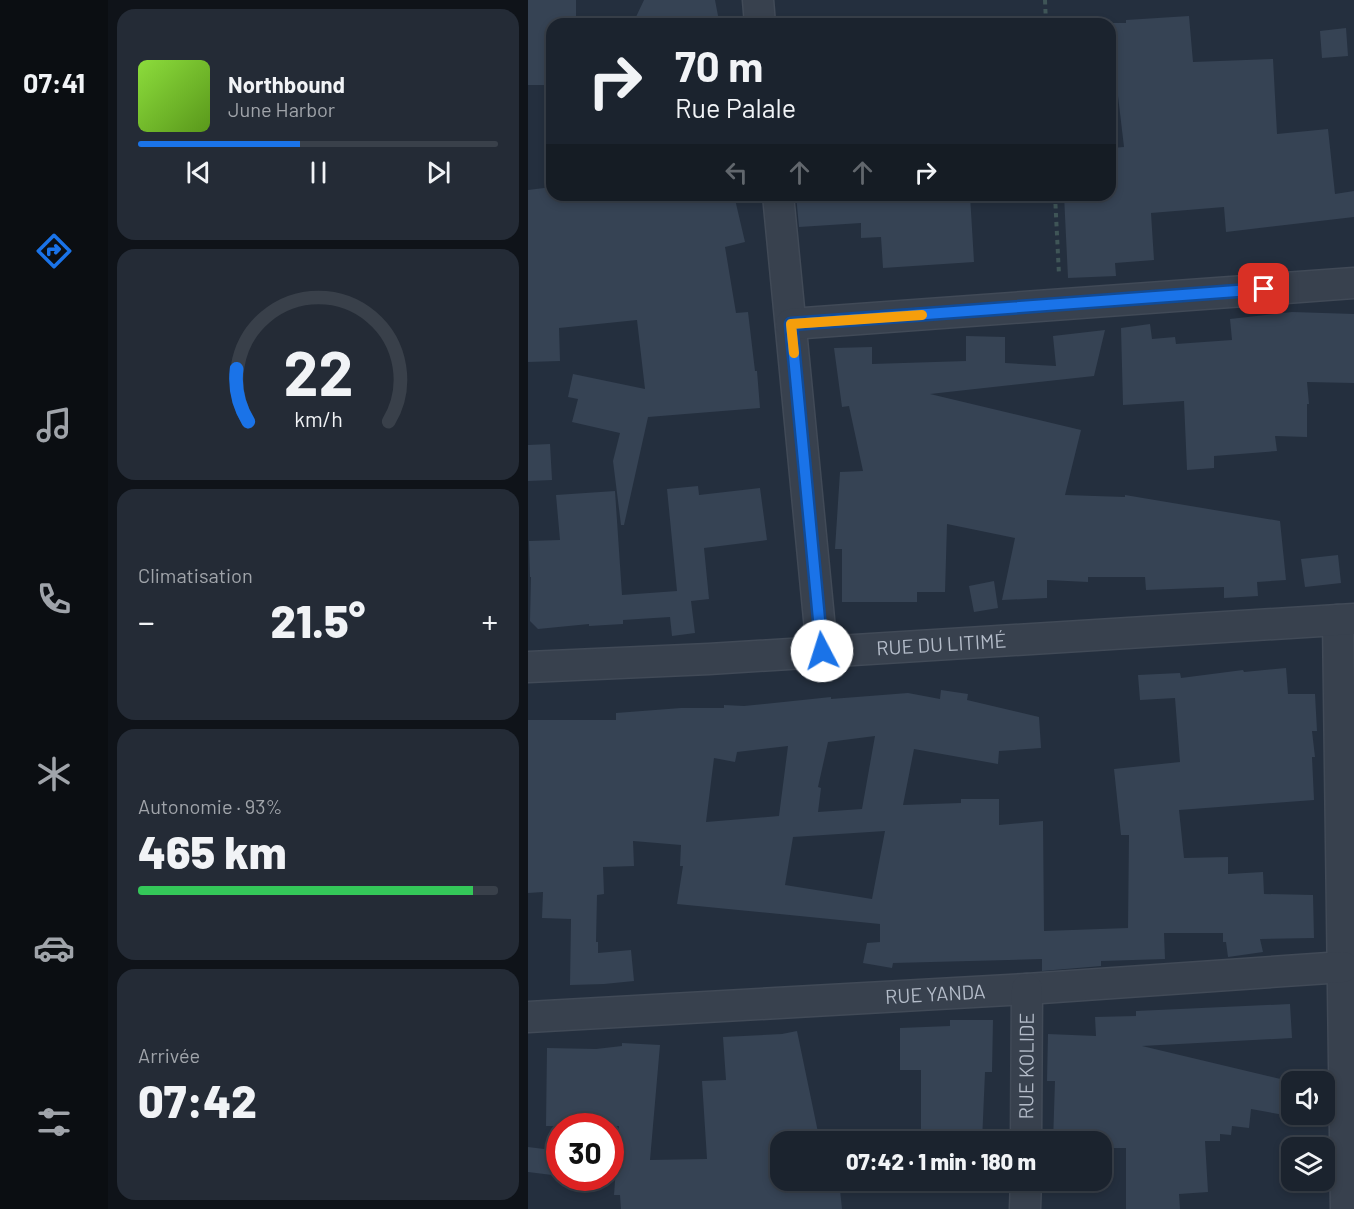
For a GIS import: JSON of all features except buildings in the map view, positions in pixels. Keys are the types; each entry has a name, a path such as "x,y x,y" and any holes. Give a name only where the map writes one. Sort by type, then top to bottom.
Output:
{"street":[{"path":"758,0 760,18"},
{"path":"779,201 822,651"},
{"path":"791,324 1354,282"},
{"path":"1346,619 1343,967 1346,1209"},
{"name":"RUE DU LITIMÉ","path":"528,668 709,659 1346,619"},
{"name":"RUE YANDA","path":"528,1017 1027,989 1343,967"},
{"name":"RUE KOLIDE","path":"1026,1131 1027,989"},
{"path":"1025,1209 1026,1191"}],"path":[{"path":"1045,0 1046,18"},
{"path":"1055,201 1060,305"}],"slow traffic":[{"path":"794,353 791,324 922,315"}],"route":[{"path":"822,651 791,324 1264,289"}]}
